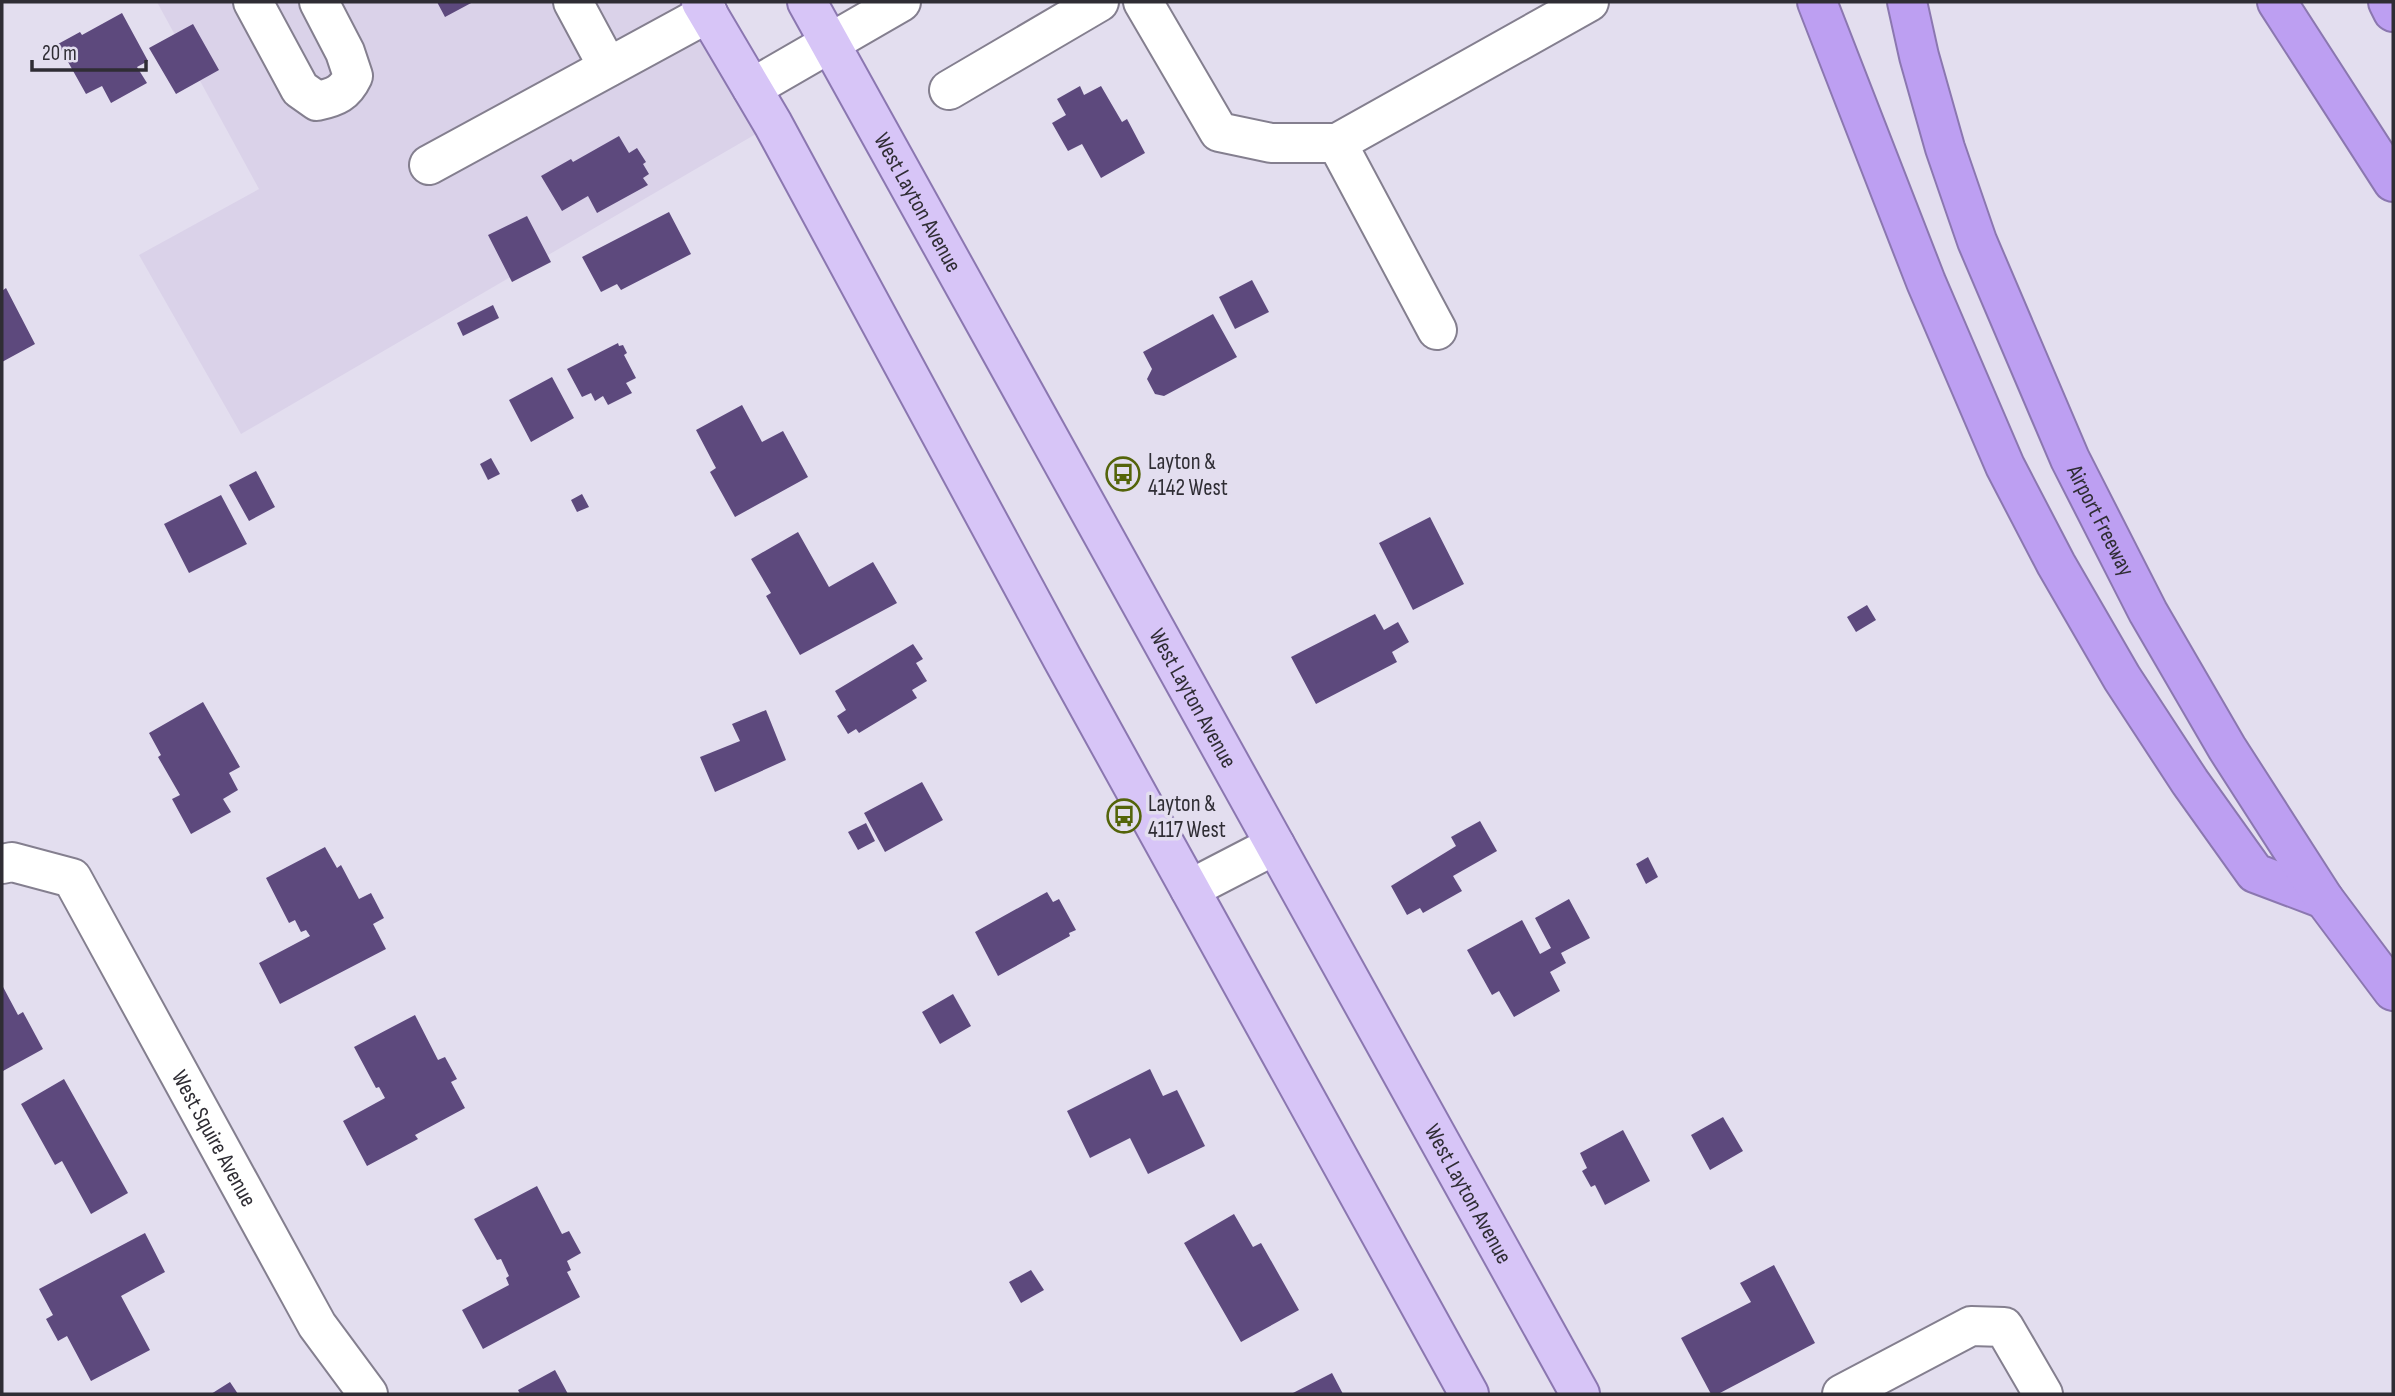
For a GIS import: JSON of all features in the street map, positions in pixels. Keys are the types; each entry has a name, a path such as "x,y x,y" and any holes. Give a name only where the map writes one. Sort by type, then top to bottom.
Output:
{"highway":[{"path":"1817,2 1926,282 2005,466 2056,564 2122,678 2190,782 2255,873 2323,899"},
{"name":"Airport Freeway","path":"1907,2 1945,148 1977,241 2070,459 2148,612 2227,748 2323,899 2393,991"},
{"path":"2277,2 2393,182"},
{"path":"2388,2 2393,12"}],"main road":[{"name":"West Layton Avenue","path":"807,2 1580,1394"},
{"path":"704,7 752,88 1469,1394"}],"street":[{"path":"253,2 300,89 317,101 333,98 346,90 353,76 345,52 319,2"},
{"path":"573,2 608,67"},
{"path":"752,88 901,2"},
{"path":"949,90 1098,2"},
{"path":"1143,2 1219,132 1271,143 1337,143 1589,2"},
{"path":"429,165 608,67 704,7"},
{"path":"1337,143 1437,330"},
{"path":"1190,889 1275,845"},
{"name":"West Squire Avenue","path":"2,864 12,862 72,877 317,1325 368,1394"},
{"path":"1842,1394 1971,1326 2004,1328 2043,1394"}],"shaded area":[{"path":"157,2 701,2 773,124 241,434 139,255 259,189"}],"building":[{"path":"437,2 473,2 445,17"},
{"path":"122,13 148,61 137,67 147,83 111,103 102,86 86,94 58,44 80,32 82,35"},
{"path":"193,24 219,70 176,94 149,48"},
{"path":"1080,86 1084,95 1101,86 1122,122 1127,119 1145,153 1101,178 1082,144 1068,151 1052,123 1066,115 1057,99"},
{"path":"619,136 629,153 637,148 646,162 643,164 649,174 643,178 648,185 597,213 588,196 562,211 541,176 571,159 573,162"},
{"path":"669,212 691,254 621,290 617,284 601,292 582,257"},
{"path":"527,216 551,262 512,282 488,235"},
{"path":"1252,280 1269,312 1235,329 1219,297"},
{"path":"6,288 35,344 2,362 2,291"},
{"path":"493,305 499,318 463,336 457,323"},
{"path":"1213,314 1237,357 1164,396 1155,394 1147,379 1152,369 1143,352"},
{"path":"618,343 619,346 623,345 627,353 624,355 636,378 626,383 632,393 608,405 603,396 595,401 591,393 582,397 567,369"},
{"path":"552,377 574,418 531,442 509,400"},
{"path":"742,405 762,442 783,431 808,477 735,517 710,472 716,468 696,430"},
{"path":"491,458 500,474 488,480 480,464"},
{"path":"256,471 275,507 249,521 229,485"},
{"path":"582,494 589,507 577,512 571,500"},
{"path":"221,495 247,544 189,573 164,524"},
{"path":"1430,517 1464,584 1413,610 1379,543"},
{"path":"798,532 829,587 873,562 897,603 800,655 766,596 771,593 751,559"},
{"path":"1867,605 1876,620 1856,632 1847,617"},
{"path":"1375,614 1384,630 1398,622 1409,642 1392,652 1397,662 1316,704 1291,657"},
{"path":"913,644 923,659 916,663 927,681 912,690 917,698 859,733 856,729 848,734 837,716 846,710 835,691"},
{"path":"203,702 240,767 229,773 238,790 223,799 231,812 191,834 172,799 180,795 158,757 161,755 149,733"},
{"path":"766,710 786,760 715,792 700,757 740,741 732,724"},
{"path":"922,782 943,820 885,852 864,813"},
{"path":"1480,821 1497,851 1453,876 1462,891 1423,913 1420,908 1407,915 1391,886 1456,846 1451,837"},
{"path":"866,823 875,841 858,850 848,832"},
{"path":"325,847 337,868 341,865 359,899 371,893 384,918 373,924 386,949 280,1004 259,963 310,936 306,930 301,932 295,920 289,923 266,878"},
{"path":"1648,857 1658,877 1646,884 1636,864"},
{"path":"1047,892 1053,902 1059,899 1076,930 1069,933 1070,936 998,976 975,932"},
{"path":"1569,899 1590,938 1561,953 1566,963 1550,972 1560,991 1514,1017 1499,991 1492,995 1467,950 1522,920 1540,954 1551,948 1535,918"},
{"path":"2,985 18,1015 23,1012 43,1049 3,1071"},
{"path":"953,994 971,1026 940,1044 922,1012"},
{"path":"415,1015 438,1060 445,1057 457,1079 451,1082 465,1108 415,1135 418,1139 367,1166 343,1121 385,1098 379,1087 376,1088 354,1047"},
{"path":"1150,1069 1163,1096 1177,1090 1205,1146 1148,1174 1130,1138 1090,1158 1067,1111"},
{"path":"64,1079 128,1193 91,1214 62,1161 55,1165 21,1104"},
{"path":"1723,1117 1743,1151 1710,1170 1691,1135"},
{"path":"1623,1130 1650,1181 1605,1205 1595,1185 1591,1187 1582,1171 1587,1168 1580,1153"},
{"path":"537,1186 562,1234 569,1231 581,1253 567,1261 571,1270 567,1272 580,1297 483,1349 462,1310 509,1285 506,1278 509,1276 474,1219"},
{"path":"1234,1214 1253,1247 1261,1243 1299,1310 1241,1342 1184,1243"},
{"path":"145,1233 165,1272 121,1296 150,1350 91,1381 67,1336 58,1341 46,1319 53,1315 39,1289"},
{"path":"1774,1265 1815,1343 1718,1394 1711,1394 1681,1338 1751,1302 1740,1283"},
{"path":"1031,1270 1044,1290 1021,1303 1009,1282"},
{"path":"555,1370 568,1394 520,1394 518,1390"},
{"path":"1332,1373 1343,1394 1291,1394"},
{"path":"230,1382 238,1394 211,1394"}],"place":[{"name":"Layton & 4142 West","path":"1123,474"},
{"name":"Layton & 4117 West","path":"1124,816"}]}
